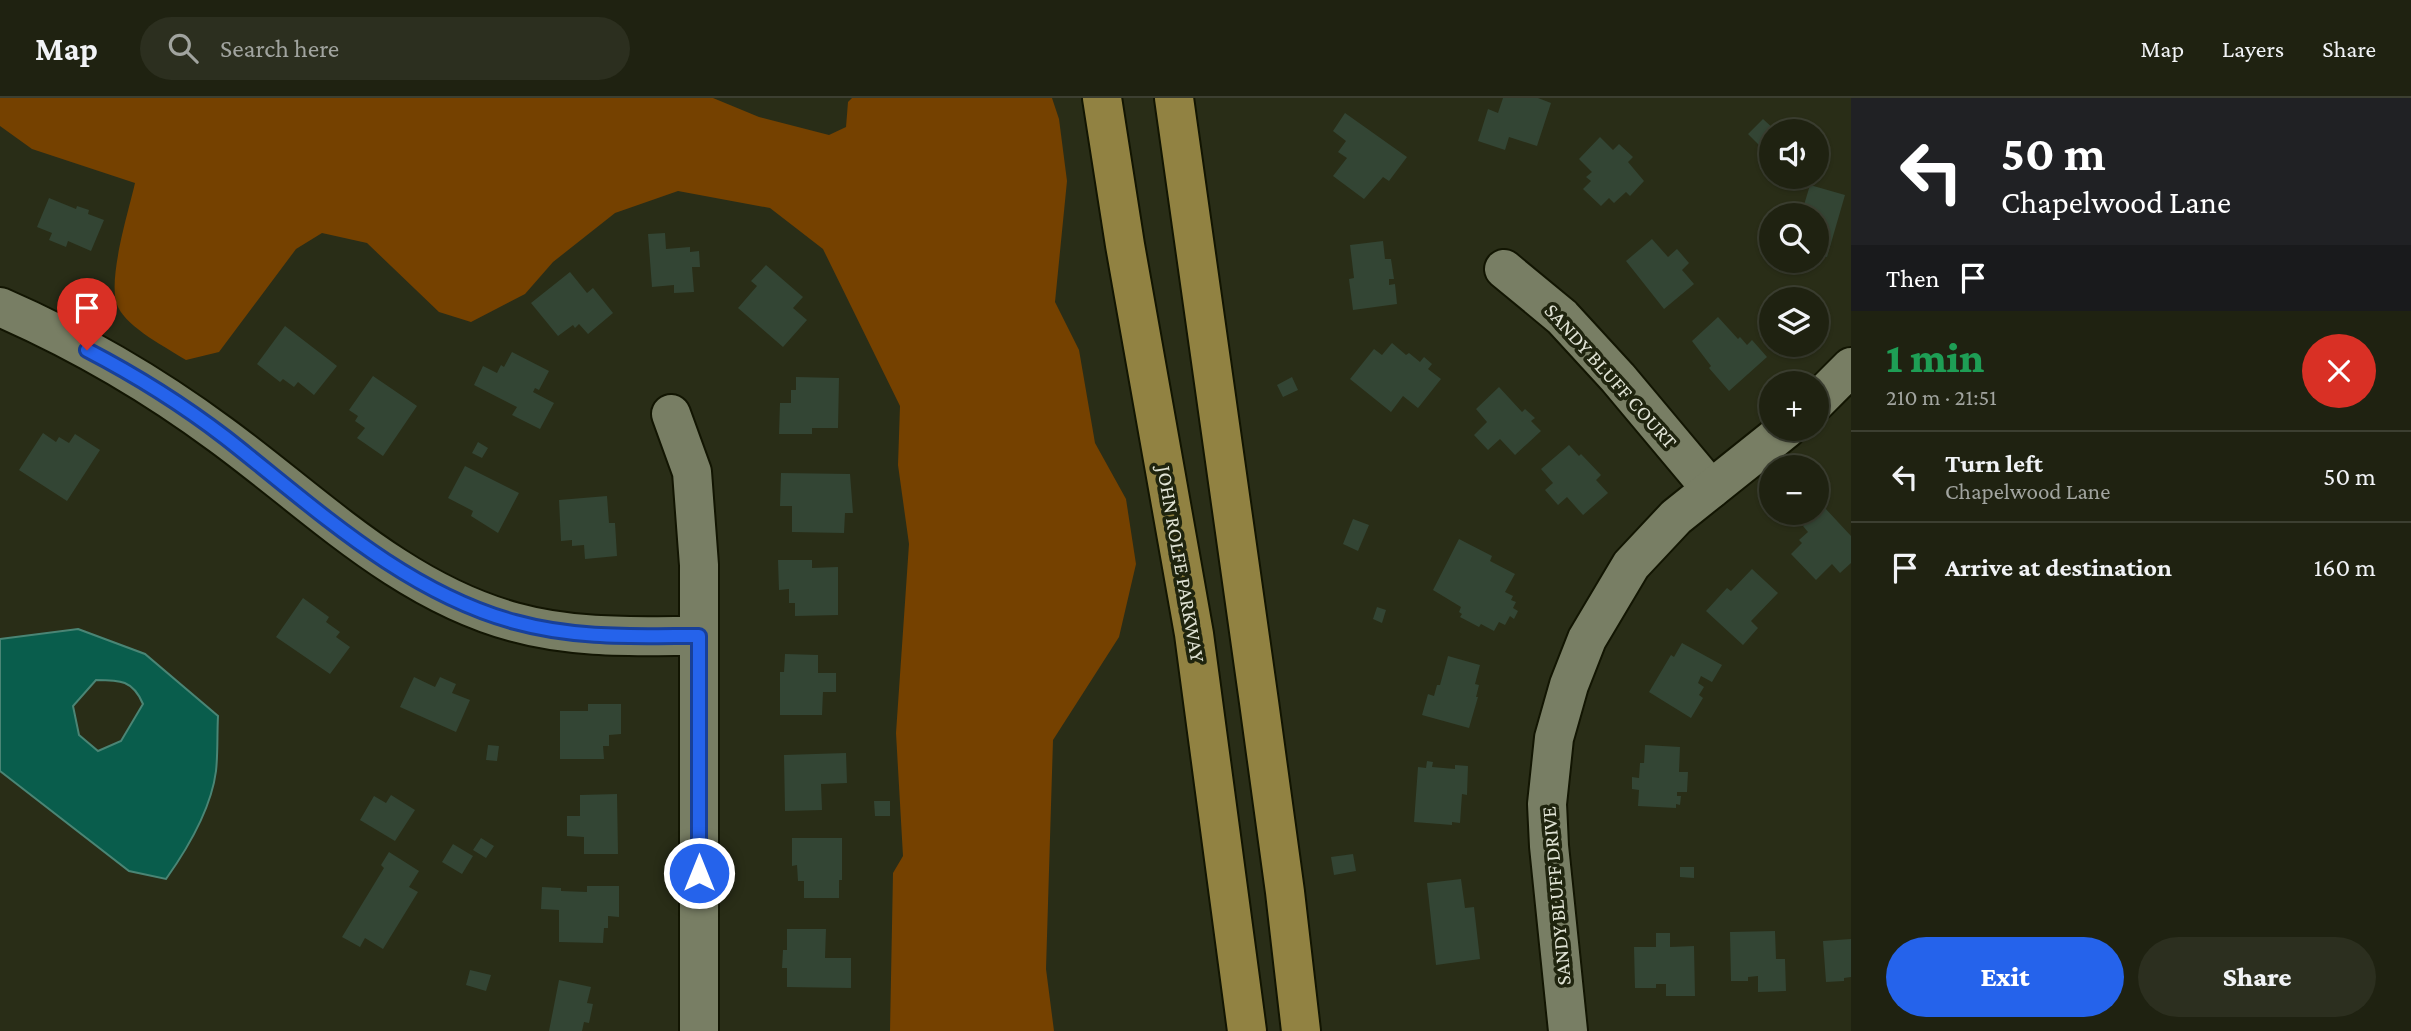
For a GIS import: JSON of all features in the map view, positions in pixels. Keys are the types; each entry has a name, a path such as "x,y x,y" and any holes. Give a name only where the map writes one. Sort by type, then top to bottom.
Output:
{"main road":[{"name":"JOHN ROLFE PARKWAY","path":"1102,98 1127,259 1194,634 1247,1031"},
{"path":"1174,98 1285,892 1301,1031"}],"street":[{"name":"SANDY BLUFF COURT","path":"1504,269 1562,317 1618,378 1711,489"},
{"path":"0,307 109,361 173,401 223,436 336,526 385,560 471,607 514,622 564,633 601,636 699,636"},
{"path":"1829,389 1851,367"},
{"path":"671,414 692,472 699,565 699,1031"},
{"name":"SANDY BLUFF DRIVE","path":"1568,1031 1547,804 1554,738 1569,685 1587,639 1632,565 1676,517 1771,441"}],"shaded area":[{"path":"0,98 713,98 759,117 829,135 846,127 848,102 852,98 1052,98 1059,119 1067,181 1055,302 1079,350 1095,443 1126,499 1136,564 1119,637 1053,740 1046,969 1054,1031 890,1031 893,873 903,856 896,733 909,544 898,465 900,406 823,249 770,208 678,191 615,213 553,262 525,294 471,322 439,312 367,243 322,233 296,249 219,352 186,360 139,330 118,307 115,296 117,264 135,183 32,149 0,126"}],"water":[{"path":"78,629 145,654 218,716 216,771 209,800 190,841 166,879 129,871 0,771 0,639","holes":["96,680 125,683 135,690 143,704 121,741 98,751 79,735 73,706"]}],"building":[{"path":"1503,98 1538,98 1551,103 1537,146 1509,137 1505,150 1478,141 1488,109 1498,113"},
{"path":"1345,113 1407,157 1389,181 1383,177 1364,199 1333,176 1347,158 1338,152 1346,141 1333,131"},
{"path":"1759,123 1759,145 1748,134"},
{"path":"1600,137 1613,150 1619,144 1633,157 1628,162 1644,181 1630,196 1626,192 1614,203 1609,198 1601,206 1583,189 1591,181 1586,177 1592,172 1579,159"},
{"path":"1809,189 1824,189 1845,195 1829,250 1829,203 1805,203"},
{"path":"49,198 76,209 77,206 89,210 88,214 104,220 91,251 68,241 66,247 49,240 52,233 37,227"},
{"path":"665,233 666,249 690,247 690,252 699,251 700,267 692,267 694,292 674,293 674,285 652,287 648,234"},
{"path":"1652,239 1668,257 1677,249 1689,263 1682,270 1694,284 1664,309 1626,261"},
{"path":"1383,241 1385,259 1391,259 1394,279 1389,279 1389,285 1395,284 1397,304 1353,310 1349,279 1354,278 1350,245"},
{"path":"766,265 803,297 793,308 807,320 783,347 738,308 757,286 751,281"},
{"path":"570,272 587,293 593,288 613,313 588,334 579,324 575,328 573,325 558,336 531,303"},
{"path":"1718,317 1738,339 1740,337 1747,345 1752,340 1759,348 1759,357 1767,357 1729,391 1709,368 1711,366 1692,341"},
{"path":"285,326 337,366 314,395 298,382 294,387 283,379 280,382 257,364"},
{"path":"1392,343 1420,362 1424,357 1432,364 1428,369 1441,379 1418,408 1403,396 1391,412 1350,379 1374,349 1382,355"},
{"path":"512,352 549,371 539,390 535,388 533,392 554,403 540,429 512,415 517,407 474,385 483,366 497,373 501,365 504,367"},
{"path":"373,376 417,406 383,456 357,438 365,428 355,421 358,416 349,410"},
{"path":"796,377 839,378 838,428 812,428 812,434 779,434 780,403 791,403 791,390 796,390"},
{"path":"1292,377 1298,390 1283,397 1277,385"},
{"path":"1499,387 1522,412 1525,409 1535,418 1531,421 1541,431 1515,455 1500,439 1488,450 1474,435 1487,422 1476,409"},
{"path":"43,433 56,442 59,437 69,443 75,434 100,450 67,501 19,470"},
{"path":"478,442 488,448 482,458 472,453"},
{"path":"1569,445 1601,475 1596,480 1608,493 1583,515 1567,497 1558,505 1545,490 1553,483 1541,469"},
{"path":"465,466 519,493 498,533 471,516 473,511 448,498"},
{"path":"781,473 850,474 853,513 845,513 844,533 792,532 792,506 780,506"},
{"path":"607,496 609,523 615,523 617,556 585,559 584,545 572,546 572,540 561,541 559,500"},
{"path":"1829,512 1851,536 1851,563 1840,573 1832,564 1816,580 1791,554 1802,543 1799,540 1808,532 1803,526 1829,525"},
{"path":"1353,519 1369,525 1358,551 1343,544"},
{"path":"1459,539 1492,556 1490,561 1515,574 1505,592 1513,596 1511,600 1516,602 1513,608 1518,611 1514,619 1510,616 1505,625 1499,622 1494,631 1460,617 1461,607 1433,590"},
{"path":"778,560 812,560 812,568 838,567 838,615 795,616 795,603 789,603 789,589 779,590"},
{"path":"1752,569 1778,593 1751,621 1758,628 1743,645 1706,611 1727,588 1731,591"},
{"path":"303,598 329,617 326,622 340,632 336,637 350,647 330,674 276,637"},
{"path":"1377,607 1386,610 1382,623 1373,619"},
{"path":"1682,643 1722,665 1712,682 1701,676 1698,683 1704,687 1699,695 1703,698 1691,718 1649,692 1671,655 1674,657"},
{"path":"785,654 818,655 818,673 836,673 836,692 823,692 822,715 780,715 780,672 784,672"},
{"path":"1448,656 1480,665 1475,684 1479,685 1478,697 1469,728 1422,715 1428,694 1434,696 1437,685 1440,685"},
{"path":"414,677 435,687 440,677 456,684 452,693 470,700 456,732 400,707"},
{"path":"588,704 621,704 621,734 609,735 609,746 603,746 604,759 560,759 560,711 588,711"},
{"path":"488,745 499,746 497,761 486,760"},
{"path":"1645,745 1680,747 1679,772 1688,772 1687,792 1677,792 1677,796 1681,796 1680,805 1676,804 1676,808 1638,806 1639,790 1632,789 1632,777 1639,778 1640,763 1644,763"},
{"path":"846,753 847,783 821,784 822,810 785,811 784,755"},
{"path":"1427,761 1433,762 1432,767 1455,769 1455,765 1468,766 1467,795 1462,794 1460,823 1452,822 1452,825 1414,822 1418,767 1426,768"},
{"path":"617,794 618,854 584,854 584,837 567,836 567,816 580,816 580,795"},
{"path":"391,795 415,810 395,841 360,820 374,796 386,803"},
{"path":"874,801 890,801 890,816 875,816"},
{"path":"481,838 494,846 486,858 473,850"},
{"path":"792,838 842,838 839,898 804,898 804,881 798,881 797,865 792,866"},
{"path":"453,844 473,856 462,874 442,862"},
{"path":"389,852 419,871 409,887 418,892 383,949 365,938 360,947 342,937 384,868 381,865"},
{"path":"1353,854 1356,871 1334,875 1331,857"},
{"path":"1680,867 1694,867 1694,878 1680,877"},
{"path":"1461,879 1465,908 1474,907 1480,959 1436,965 1427,883"},
{"path":"587,886 619,886 619,917 608,916 608,928 604,928 603,943 559,942 559,910 541,909 542,887 587,892"},
{"path":"787,929 826,929 825,958 851,958 851,988 787,987 787,968 782,968 783,950 787,950"},
{"path":"1775,931 1776,959 1785,959 1786,991 1758,992 1758,976 1748,977 1748,981 1731,981 1730,932"},
{"path":"1656,933 1670,933 1670,947 1694,946 1695,996 1666,996 1666,984 1656,984 1656,988 1635,988 1634,947 1656,947"},
{"path":"1851,939 1851,977 1844,978 1844,981 1826,982 1823,941"},
{"path":"470,970 491,975 486,991 466,985"},
{"path":"559,980 591,987 587,1003 593,1004 589,1023 584,1022 582,1031 549,1031"}],"route":[{"path":"87,350 173,401 223,436 336,526 395,567 471,607 514,622 564,633 601,636 699,636 699,873"}]}
